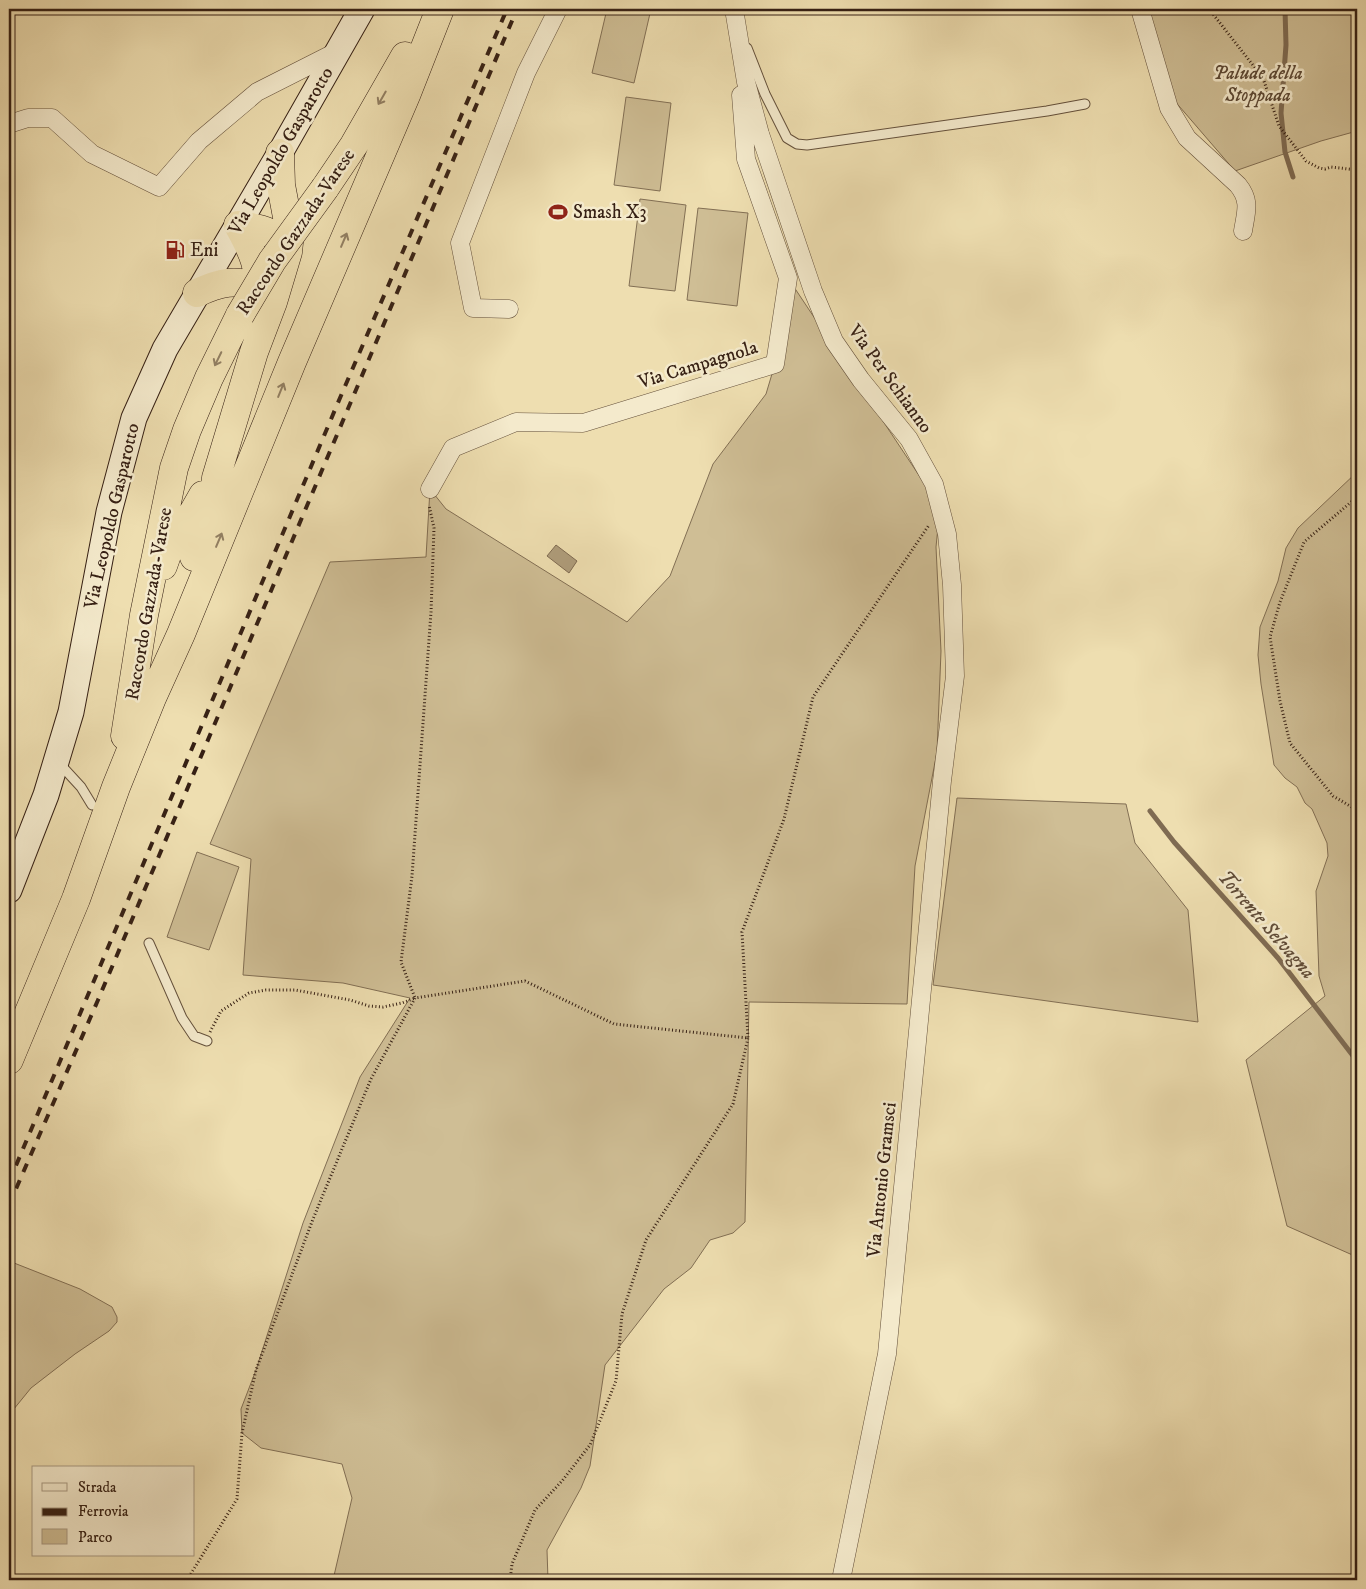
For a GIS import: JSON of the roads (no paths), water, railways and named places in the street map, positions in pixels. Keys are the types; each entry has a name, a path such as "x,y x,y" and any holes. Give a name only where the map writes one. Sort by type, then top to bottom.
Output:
{"highway":[{"name":"Raccordo Gazzada-Varese","path":"116,788 144,615 174,468 186,430 240,315 272,262 325,188 376,110 431,9"},
{"name":"Raccordo Gazzada-Varese","path":"9,1060 76,899 116,788 152,698 181,634 292,362 440,9"},
{"path":"152,698 167,638 208,515 216,478 254,352 273,302 288,252 290,233 281,185 280,153"},
{"path":"238,225 262,230 275,236 283,242 288,252"},
{"path":"238,225 257,266 259,290 254,352"},
{"path":"197,293 217,285 238,283 250,284 259,290"},
{"path":"128,718 164,562 169,549 191,516 208,485 216,478"}],"main road":[{"name":"Via Leopoldo Gasparotto","path":"9,890 46,795 71,712 109,512 134,418 165,349 362,9"}],"street":[{"path":"509,309 473,308 460,243 526,73 558,9"},
{"path":"1140,9 1169,108 1187,138 1238,185 1245,194 1247,203 1243,231"},
{"name":"Via Campagnola","path":"430,497 453,448 516,422 582,423 775,364 788,278 746,159 734,13"},
{"name":"Via Per Schianno","path":"734,13 746,82 760,134 816,300 834,341 861,380 909,439 934,484 947,534 952,584 955,676 942,781"},
{"path":"9,124 28,118 52,118 92,154 159,187 199,142 257,92 338,51"},
{"name":"Via Antonio Gramsci","path":"841,1580 887,1354 942,781"}],"lane":[{"path":"734,13 765,94 787,138 796,144 1047,112 1085,104"},
{"path":"56,760 81,787 92,805"},
{"path":"149,943 182,1018 194,1036 207,1041"}],"waterway":[{"name":"Torrente Selvagna","path":"1285,9 1286,45 1281,113 1285,152 1293,177"},
{"name":"Torrente Selvagna","path":"1150,811 1174,842 1278,958 1357,1061"}],"railway":[{"path":"9,1182 337,405 507,9"},
{"path":"9,1205 98,1000 517,9"}],"place":[{"name":"Smash X3","path":"558,212"},
{"name":"Eni","path":"175,250"}],"park label":[{"name":"Palude della Stoppada","path":"1258,84"}]}
